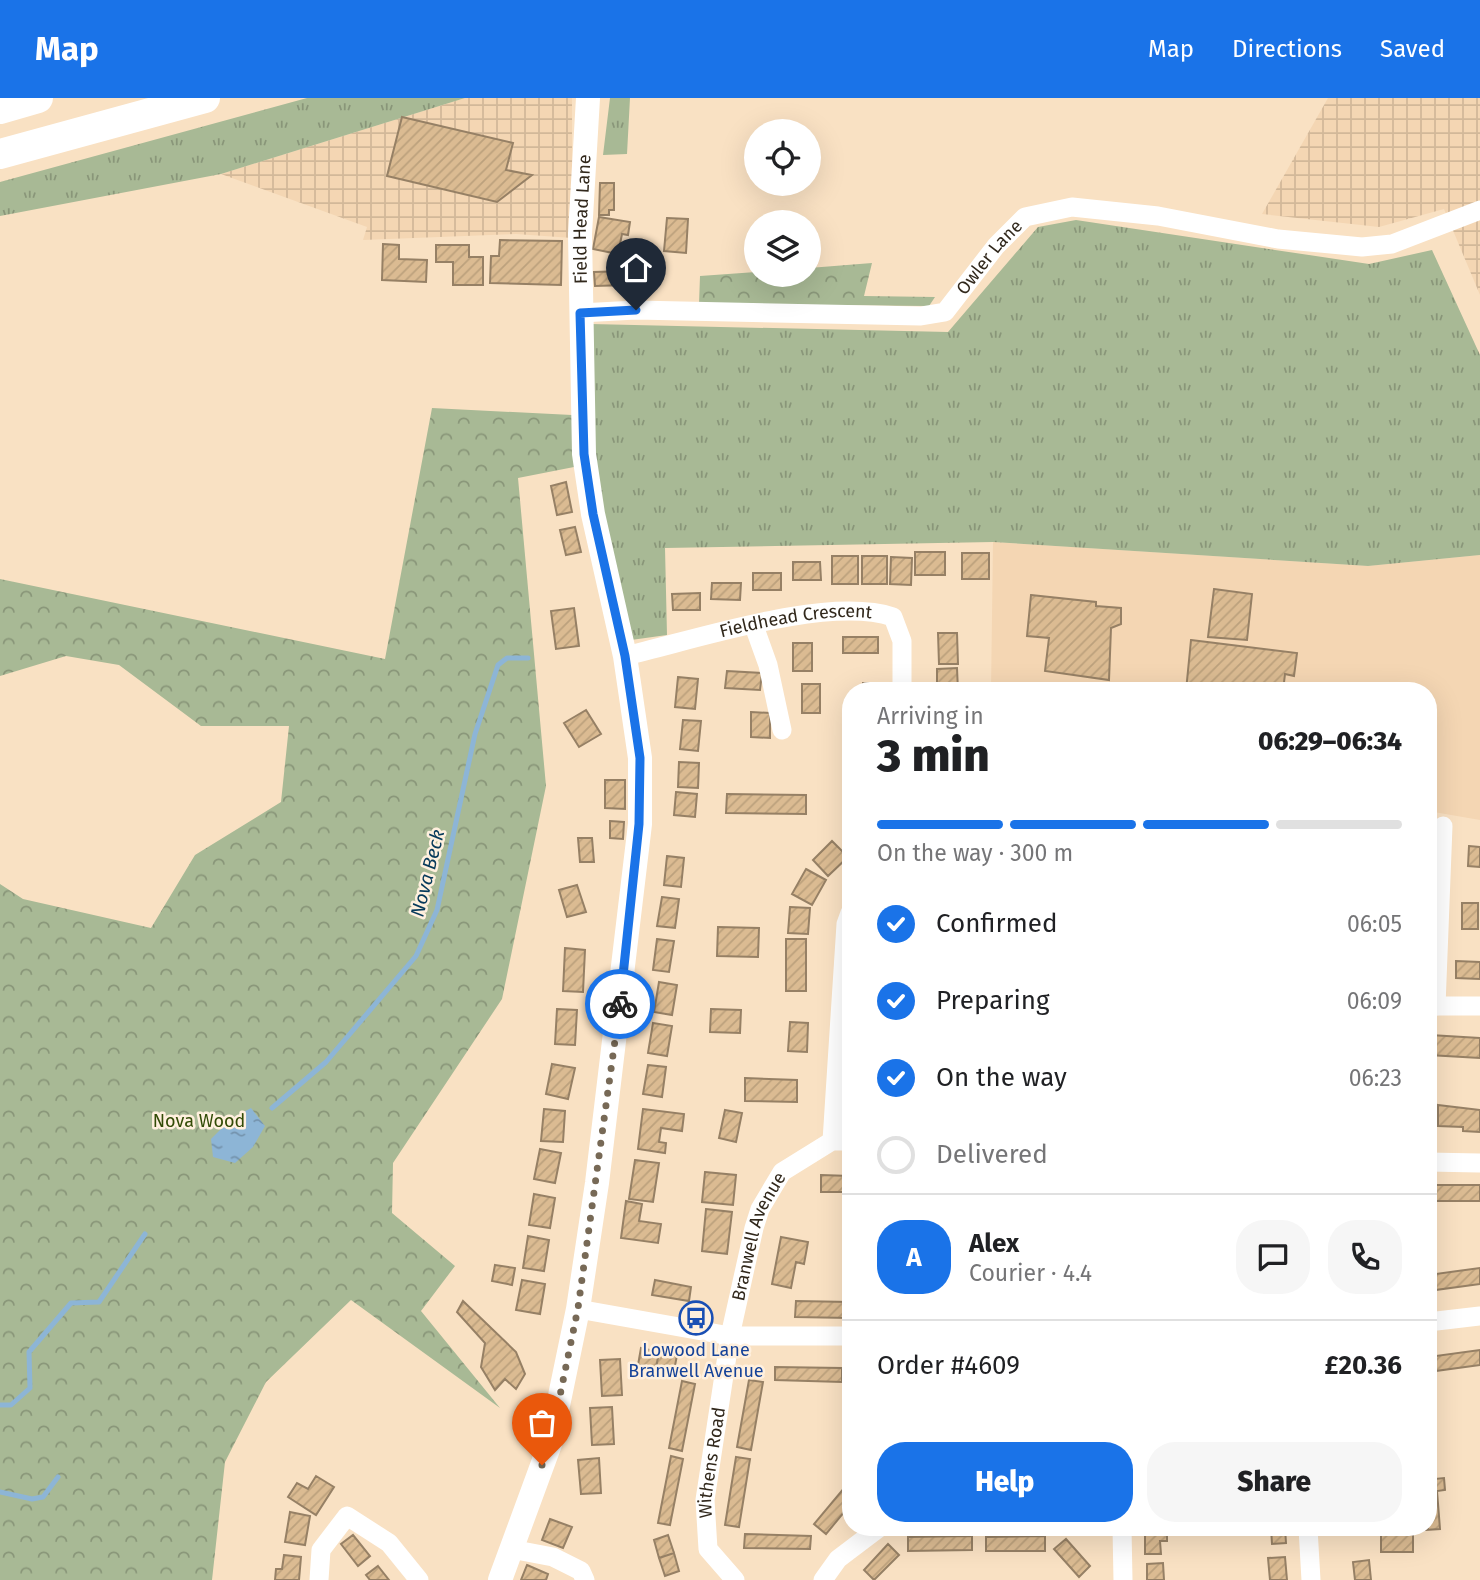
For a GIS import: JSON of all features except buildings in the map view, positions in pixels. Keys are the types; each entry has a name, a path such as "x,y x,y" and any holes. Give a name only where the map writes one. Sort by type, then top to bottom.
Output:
{"highway":[{"path":"0,108 38,98"},
{"path":"0,154 205,98"}],"main road":[{"name":"Field Head Lane","path":"500,1580 550,1444 578,1308 601,1156 632,914 639,824 640,758 625,656 593,514 584,454 580,313 582,172 589,98"}],"street":[{"name":"Owler Lane","path":"580,313 636,310 921,316 945,312 996,246 1025,218 1072,207 1158,216 1278,240 1362,247 1392,244 1480,210"},
{"name":"Fieldhead Crescent","path":"625,656 754,626 842,610 873,611 893,617 902,641 902,682"},
{"path":"754,626 768,665 782,730"},
{"path":"1437,924 1443,826"},
{"path":"1437,1006 1480,1006"},
{"path":"841,1141 842,1098"},
{"name":"Branwell Avenue","path":"730,1336 760,1209 782,1172 841,1141"},
{"path":"1437,1163 1479,1163"},
{"path":"578,1308 730,1336 842,1336"},
{"path":"1437,1321 1480,1316"},
{"name":"Withens Road","path":"730,1336 705,1500 708,1549 735,1580"},
{"path":"319,1580 321,1550 347,1516 389,1543 419,1580"},
{"path":"822,1580 838,1559 869,1536"},
{"path":"1122,1536 1123,1580"},
{"path":"1308,1536 1311,1580"},
{"path":"511,1549 553,1557 581,1571 585,1580"}],"shaded area":[{"path":"465,98 572,98 572,238 516,234 363,240 367,227 221,174"},
{"path":"1328,98 1480,98 1480,295 1444,209 1379,227 1262,214"},
{"path":"993,542 1368,566 1480,555 1480,820 1437,813 1437,682 991,682"}],"green space":[{"path":"307,98 465,98 221,174 0,216 0,182"},
{"path":"610,98 630,98 627,154 603,155"},
{"path":"1076,220 1369,264 1432,250 1480,355 1480,555 1368,566 993,542 665,548 667,635 631,640 592,457 591,324 948,332 1038,227"},
{"path":"872,263 864,296 935,297 929,306 699,304 700,276 744,273 744,287 821,287 821,267"},
{"name":"Nova Wood","path":"432,408 572,415 574,467 518,478 546,786 502,999 393,1163 392,1213 455,1266 421,1311 500,1408 351,1300 266,1382 225,1462 212,1580 0,1580 0,884 23,899 151,928 195,855 281,802 289,726 201,726 119,665 66,656 0,676 0,579 385,659"}],"water":[{"path":"251,1108 265,1126 253,1147 235,1163 213,1157 211,1139 231,1119"}],"waterway":[{"name":"Nova Beck","path":"272,1108 326,1062 416,956 437,910 475,734 498,665 507,658 528,658"},
{"name":"Nova Beck","path":"0,1405 11,1405 30,1388 29,1352 71,1303 99,1302 145,1234"},
{"path":"0,1492 32,1499 43,1497 58,1477"}],"way so far":[{"path":"542,1465 550,1444 578,1308 620,1004"}],"place":[{"name":"Lowood Lane Branwell Avenue","path":"696,1318"}],"route":[{"path":"620,1004 632,914 639,824 640,758 625,656 593,514 584,454 580,313 636,310"}]}
